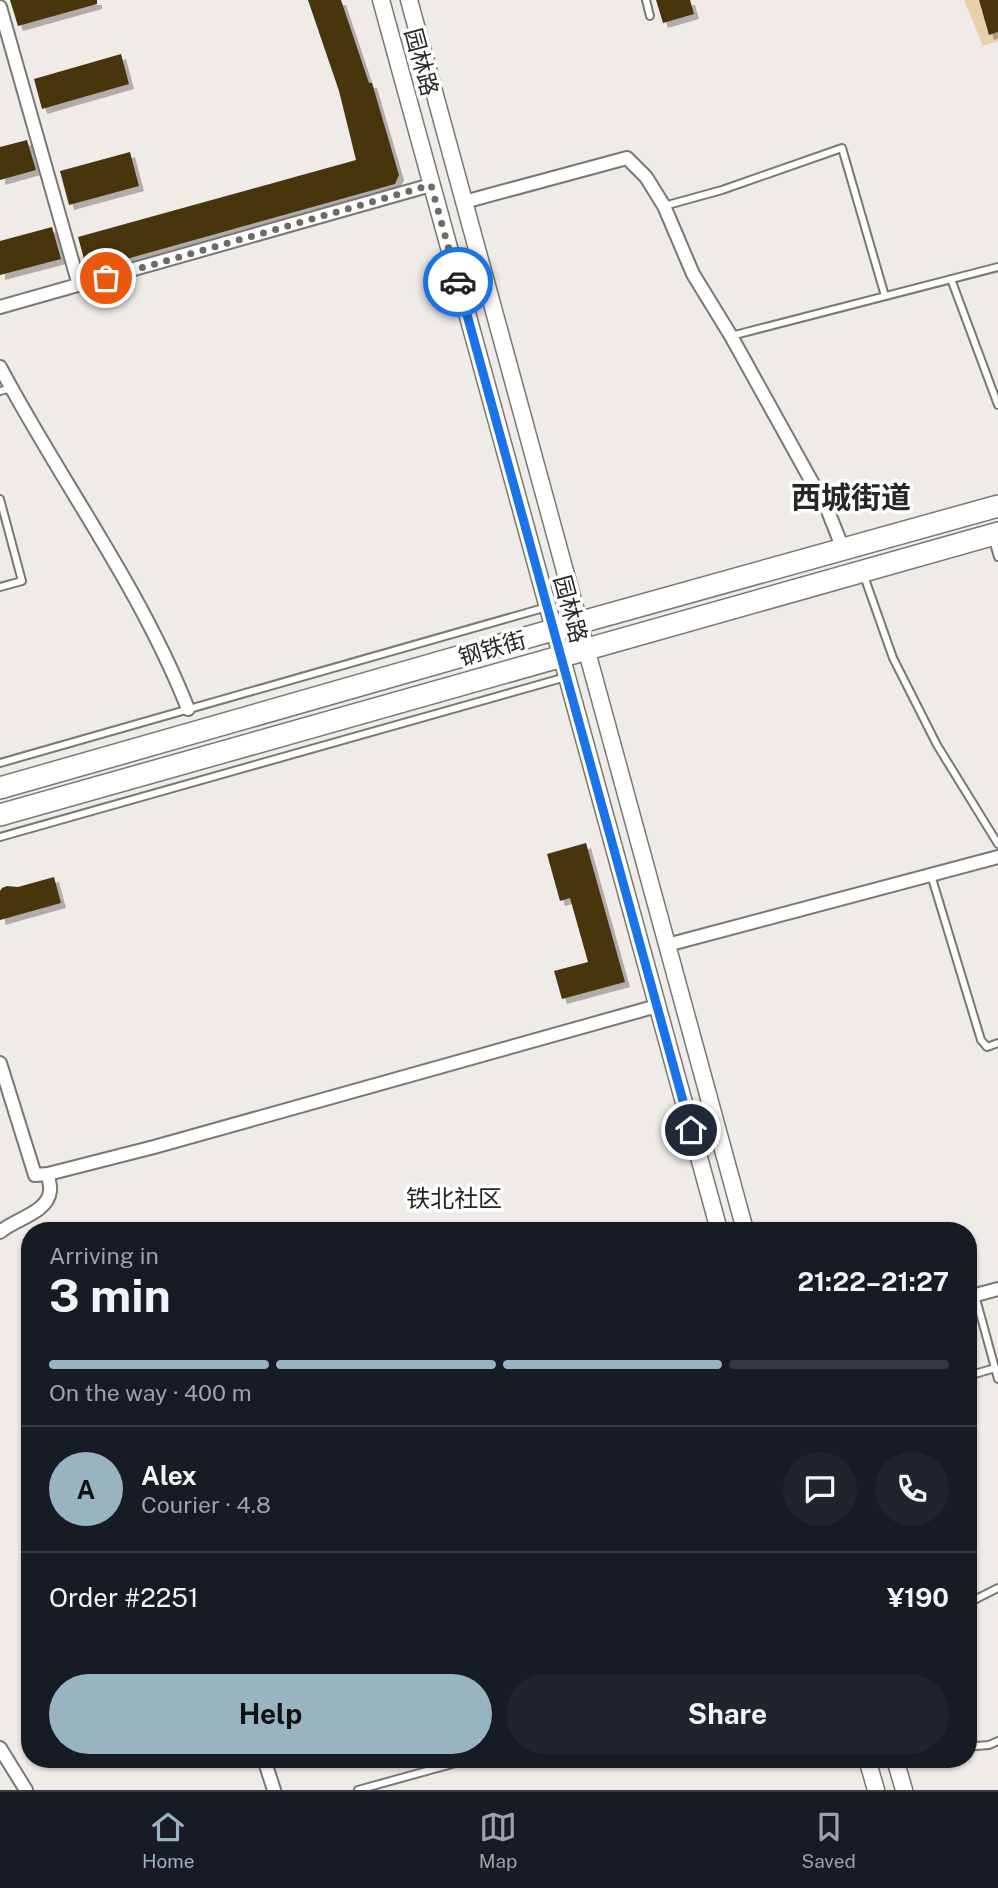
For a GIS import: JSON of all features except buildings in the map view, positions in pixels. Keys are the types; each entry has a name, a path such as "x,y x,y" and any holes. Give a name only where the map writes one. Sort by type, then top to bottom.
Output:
{"highway":[{"name":"钢铁街","path":"0,788 579,622 998,506"},
{"name":"钢铁街","path":"0,815 995,534"}],"street":[{"name":"园林路","path":"381,0 717,1222"},
{"name":"园林路","path":"409,0 743,1222"},
{"path":"0,7 2,22 79,285"},
{"path":"464,202 627,158 646,177 664,205 693,274 731,335 828,511 844,549"},
{"path":"0,307 431,185"},
{"path":"0,367 6,389 137,599 170,663 188,709"},
{"path":"667,945 998,857"},
{"path":"0,1063 35,1175 48,1174 154,1147 657,1006"},
{"path":"0,1232 8,1224 45,1205 50,1191 48,1174"},
{"path":"977,1294 998,1289"},
{"path":"0,1748 26,1790"},
{"path":"267,1768 274,1790"},
{"path":"870,1768 876,1790"},
{"path":"898,1768 904,1790"}],"lane":[{"path":"646,0 650,16"},
{"path":"664,205 722,190 842,148 885,296"},
{"path":"731,335 998,267"},
{"path":"951,279 998,405"},
{"path":"0,499 22,581 0,587"},
{"path":"995,534 998,557"},
{"path":"862,571 893,659 937,745 998,844"},
{"path":"0,763 547,607"},
{"path":"0,837 566,677"},
{"path":"931,875 981,1040 987,1047 998,1044"},
{"path":"977,1314 997,1375 977,1376"},
{"path":"977,1598 998,1588"},
{"path":"977,1746 998,1741"},
{"path":"358,1790 437,1768"}],"shaded area":[{"path":"964,0 998,0 998,41 983,46"}],"way so far":[{"path":"106,278 431,185 458,282"}],"district":[{"name":"西城街道","path":"851,497"},
{"name":"铁北社区","path":"454,1198"}],"route":[{"path":"458,282 691,1130"}]}
